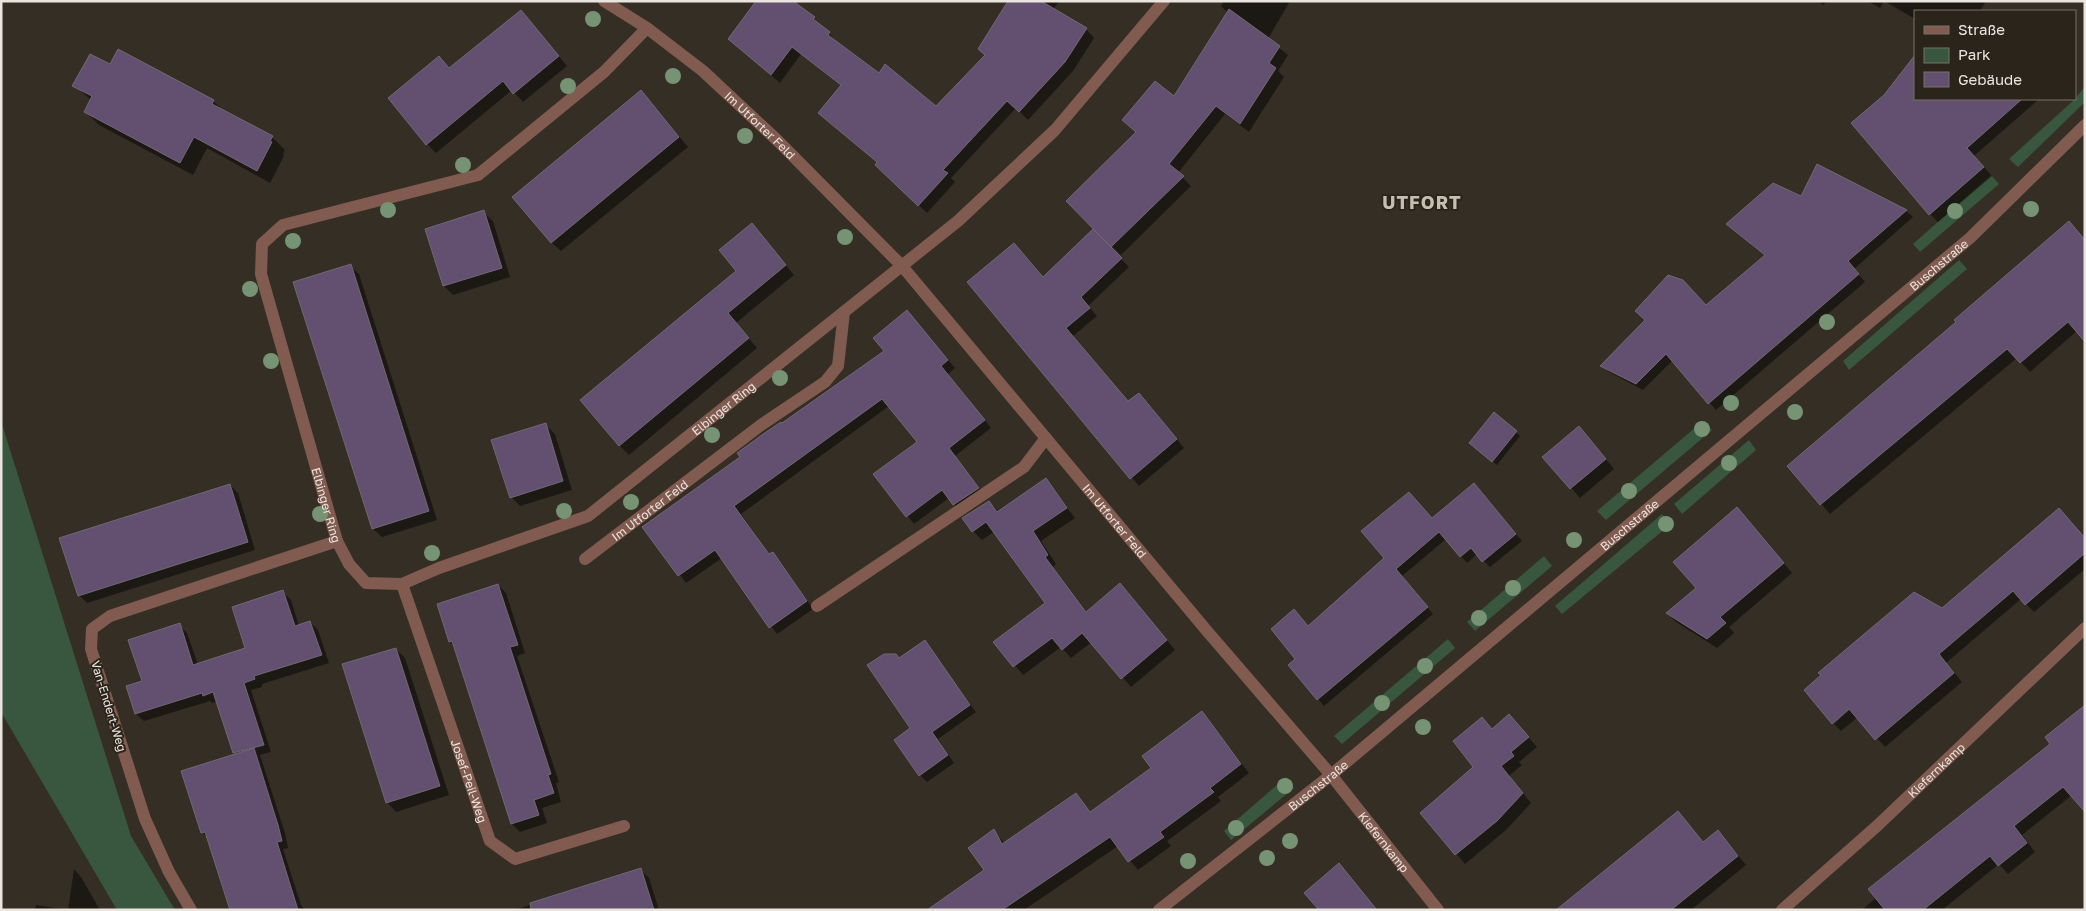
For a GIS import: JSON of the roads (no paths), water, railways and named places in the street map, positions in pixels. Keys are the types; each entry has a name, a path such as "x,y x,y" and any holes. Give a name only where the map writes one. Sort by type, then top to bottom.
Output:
{"street":[{"name":"Im Utforter Feld","path":"604,1 647,28 703,71 778,142 902,266 1331,775"},
{"path":"902,266 958,221 1055,130 1164,1"},
{"name":"Elbinger Ring","path":"647,28 604,72 478,176 283,225 262,244 261,274 337,541 349,564 366,583 402,584 588,516 902,266"},
{"name":"Buschstraße","path":"1160,910 1331,775 1970,238 2070,142 2085,125"},
{"name":"Im Utforter Feld","path":"585,559 761,425 825,382 838,366 844,312"},
{"path":"817,606 1024,467 1046,438"},
{"name":"Van-Endert-Weg","path":"191,910 169,872 144,819 91,649 92,629 110,616 337,541"},
{"name":"Josef-Peil-Weg","path":"402,584 490,841 515,859 624,826"},
{"name":"Kiefernkamp","path":"1782,910 1877,826 2085,628"},
{"name":"Kiefernkamp","path":"1331,775 1438,910"}],"district":[{"name":"UTFORT","path":"1422,202"}]}
